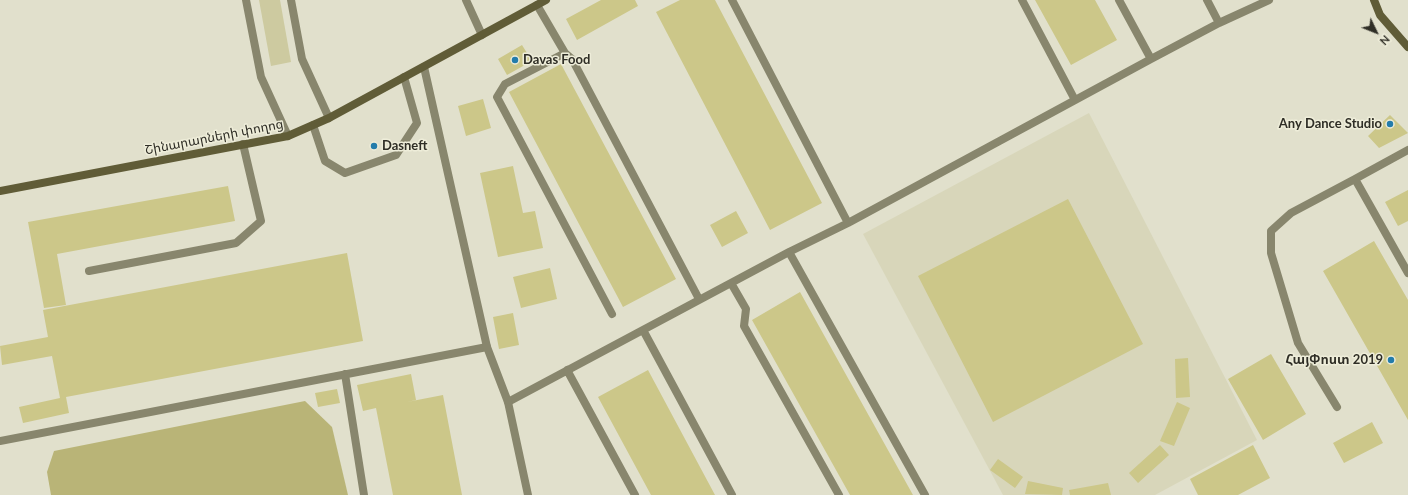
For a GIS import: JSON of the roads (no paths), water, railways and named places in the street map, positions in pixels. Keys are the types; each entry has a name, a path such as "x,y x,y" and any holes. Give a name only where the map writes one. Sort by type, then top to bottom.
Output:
{"street":[{"path":"246,0 261,77 288,136"},
{"path":"291,0 302,59 329,118"},
{"path":"466,0 482,35"},
{"name":"Շինարարների փողոց","path":"0,191 288,136 329,118 546,0"},
{"path":"732,0 848,222"},
{"path":"1022,0 1075,100"},
{"path":"1118,0 1151,59"},
{"path":"1207,0 1219,23"},
{"path":"508,402 1219,23 1269,0"},
{"path":"1374,0 1380,15 1408,47"},
{"path":"537,5 564,53 572,59 700,299"},
{"path":"564,53 505,84 497,97 612,314"},
{"path":"424,67 487,347 508,402 528,495"},
{"path":"313,125 325,161 345,173 396,155 417,123 404,77"},
{"path":"89,270 236,243 260,221 243,144"},
{"path":"1337,407 1298,343 1271,253 1271,231 1291,213 1408,150"},
{"path":"1355,179 1408,273"},
{"path":"789,252 925,495"},
{"path":"731,283 746,309 744,326 839,495"},
{"path":"643,330 732,495"},
{"path":"0,441 487,347"},
{"path":"568,370 635,495"},
{"path":"345,374 364,495"}],"place":[{"name":"Davas Food","path":"515,60"},
{"name":"Any Dance Studio","path":"1390,124"},
{"name":"Dasneft","path":"374,146"},
{"name":"ՀայՓոստ 2019","path":"1391,360"}]}
